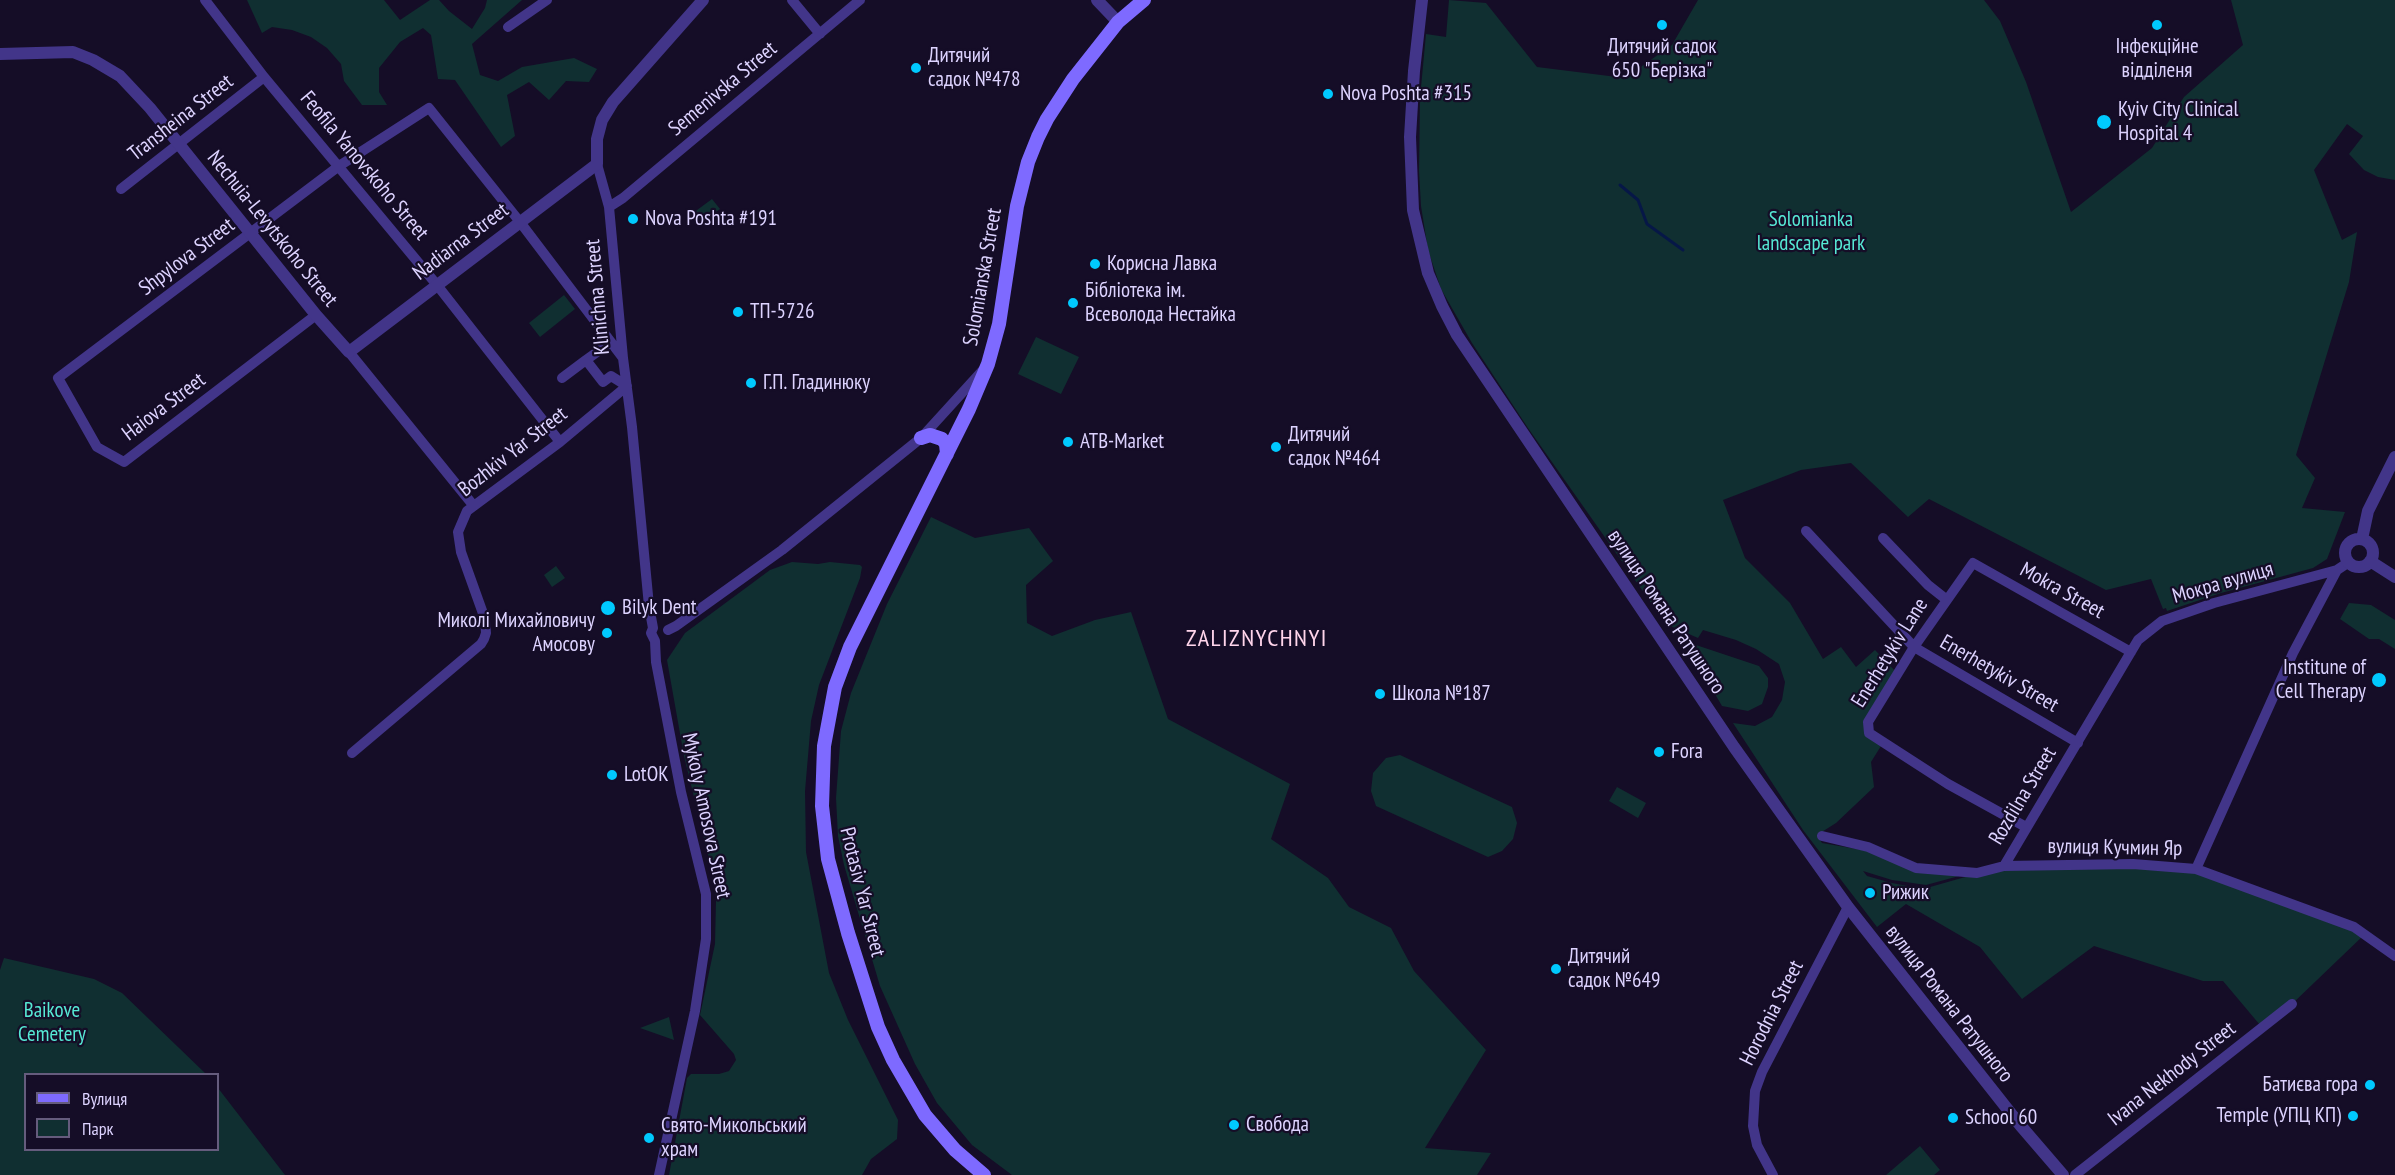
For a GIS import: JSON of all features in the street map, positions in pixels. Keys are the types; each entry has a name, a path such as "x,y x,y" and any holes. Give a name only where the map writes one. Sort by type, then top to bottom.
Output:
{"main road":[{"name":"Solomianska Street","path":"988,364 999,324 1017,206 1028,162 1054,107 1073,79 1118,22 1144,0"},
{"name":"Protasiv Yar Street","path":"984,1175 955,1150 925,1115 893,1060 878,1027 835,887 824,834 822,806 824,746 831,707 843,666 879,586 969,409 988,364"},
{"path":"921,438 930,435 942,439 946,444 947,454"}],"street":[{"name":"Feofila Yanovskoho Street","path":"205,0 264,77 437,285 560,442"},
{"path":"508,27 547,0"},
{"name":"Klinichna Street","path":"653,628 609,207 597,164 597,139 602,120 613,102 703,0"},
{"path":"792,0 820,34"},
{"name":"Semenivska Street","path":"609,207 623,198 860,0"},
{"path":"1097,0 1118,22"},
{"name":"вулиця Романа Ратушного","path":"1422,0 1410,137 1413,210 1428,273 1457,335 1747,766 1848,907 2020,1125 2063,1175"},
{"name":"Nechuia-Levytskoho Street","path":"0,54 73,52 93,60 120,76 180,145 473,506"},
{"name":"Transheina Street","path":"121,189 264,77"},
{"name":"Shpylova Street","path":"58,378 339,166 429,108 520,222"},
{"name":"Nadiarna Street","path":"349,352 597,164"},
{"path":"520,222 623,358"},
{"name":"Haiova Street","path":"58,378 97,447 124,462 316,315"},
{"path":"562,378 611,342"},
{"path":"586,360 603,382 611,376 627,386"},
{"name":"Solomianska Street","path":"668,630 676,627 782,550 921,438 988,364"},
{"name":"Bozhkiv Yar Street","path":"352,753 481,644 484,639 485,619 463,559 458,532 466,511 560,442 627,386"},
{"path":"2362,539 2368,511 2395,457"},
{"name":"Enerhetykiv Street","path":"1806,531 1914,647 2078,743"},
{"path":"1883,538 1928,585 1947,600"},
{"path":"2362,539 2372,547 2373,556 2370,561 2361,566 2349,562 2345,554 2347,546 2354,540 2362,539"},
{"path":"2370,561 2395,577"},
{"path":"2196,869 2293,653 2337,570 2349,562"},
{"name":"Enerhetykiv Lane","path":"1973,564 1914,647 1868,722 1869,733 1948,784 2026,827"},
{"name":"Mokra Street","path":"1973,564 2131,652"},
{"name":"Мокра вулиця","path":"2131,652 2138,640 2162,621 2214,603 2337,570"},
{"path":"661,625 668,630 665,640 655,641 651,633 653,628 661,625"},
{"name":"Mykoly Amosova Street","path":"655,641 656,662 681,792 706,894 706,939 693,1025 659,1175"},
{"name":"Rozdilna Street","path":"2004,866 2131,652"},
{"name":"вулиця Кучмин Яр","path":"1822,836 1868,847 1916,868 1977,873 2004,866 2133,864 2196,869 2354,927 2395,956"},
{"name":"Horodnia Street","path":"1773,1175 1757,1145 1753,1126 1755,1091 1762,1072 1848,907"},
{"name":"Ivana Nekhody Street","path":"2075,1175 2292,1004"}],"green space":[{"path":"247,0 384,0 400,20 430,0 439,0 472,29 485,8 487,0 522,0 472,44 480,75 498,81 522,67 574,58 597,69 589,82 566,81 549,100 529,82 507,95 515,136 501,147 455,80 438,79 431,35 423,28 400,42 379,68 379,92 387,105 362,105 344,81 341,64 327,48 311,37 292,30 272,27 262,33"},
{"name":"Solomianka landscape park","path":"1449,0 1486,3 1537,67 1625,78 1672,45 1698,0 1984,0 2000,21 2026,82 2071,212 2152,148 2184,97 2243,45 2231,0 2395,0 2395,180 2378,177 2364,170 2349,154 2363,136 2347,124 2314,170 2342,240 2357,232 2349,282 2296,455 2315,478 2302,508 2345,512 2327,559 2313,568 2221,593 2167,611 2166,608 2163,609 2151,579 2106,590 1929,499 1908,517 1851,463 1801,470 1723,500 1745,558 1790,603 1823,659 1841,647 1856,667 1875,650 1896,672 1864,722 1881,746 1871,762 1874,787 1836,823 1817,835 1822,843 1868,851 1915,870 1970,873 1926,885 1892,880 1863,871 1867,876 1923,889 2004,866 2196,869 2365,934 2292,1004 2260,1025 2223,981 2203,981 2094,946 2022,999 1980,947 1906,904 1877,927 1803,830 1733,723 1755,726 1772,717 1782,700 1785,682 1779,664 1756,649 1736,640 1703,630 1698,638 1666,624 1528,428 1472,343 1441,289 1428,250 1421,206 1420,98 1426,34 1446,37"},
{"path":"712,199 720,209 701,224 693,213"},
{"path":"564,295 575,309 540,337 529,323"},
{"path":"1036,337 1079,357 1061,394 1018,374"},
{"path":"931,517 975,538 1029,528 1053,561 1026,585 1027,623 1052,636 1095,620 1131,612 1168,719 1290,784 1271,839 1328,878 1349,907 1391,928 1414,971 1486,1050 1425,1148 1491,1153 1477,1175 1012,1175 972,1145 937,1103 915,1064 880,986 844,865 838,836 836,798 841,731 851,693 887,604"},
{"path":"792,562 818,564 830,562 862,567 860,578 819,685 811,721 805,791 806,852 829,973 848,1020 898,1120 897,1139 871,1159 862,1175 669,1175 687,1078 691,1074 719,1074 729,1071 736,1060 734,1054 700,1015 715,944 716,901 713,875 684,756 667,660 685,633 770,570"},
{"path":"556,566 565,578 552,587 544,575"},
{"path":"2349,603 2371,605 2395,620 2395,649 2379,639 2369,639 2340,619"},
{"path":"1684,641 1759,666 1768,678 1768,687 1762,704 1748,711 1722,706"},
{"path":"1400,755 1512,807 1517,823 1513,839 1502,851 1488,857 1376,806 1371,791 1373,773 1386,758"},
{"path":"1617,787 1646,803 1638,818 1609,801"},
{"name":"Baikove Cemetery","path":"4,958 94,979 122,993 205,1073 24,1073 24,1151 219,1151 219,1089 285,1175 0,1175 0,970"},
{"path":"669,1017 674,1040 640,1028"},
{"path":"1920,1146 1940,1170 1934,1175 1886,1175"}],"waterway":[{"path":"1620,185 1638,200 1647,224 1683,250"}],"place":[{"name":"Дитячий садок 650 \"Берізка\"","path":"1662,25"},
{"name":"Інфекційне відділеня","path":"2157,25"},
{"name":"Дитячий садок №478","path":"916,68"},
{"name":"Nova Poshta #315","path":"1328,94"},
{"name":"Kyiv City Clinical Hospital 4","path":"2104,122"},
{"name":"Nova Poshta #191","path":"633,219"},
{"name":"Корисна Лавка","path":"1095,264"},
{"name":"Бібліотека ім. Всеволода Нестайка","path":"1073,303"},
{"name":"ТП-5726","path":"738,312"},
{"name":"Г.П. Гладинюку","path":"751,383"},
{"name":"ATB-Market","path":"1068,442"},
{"name":"Дитячий садок №464","path":"1276,447"},
{"name":"Bilyk Dent","path":"608,608"},
{"name":"Миколі Михайловичу Амосову","path":"607,633"},
{"name":"Institune of Cell Therapy","path":"2379,680"},
{"name":"Школа №187","path":"1380,694"},
{"name":"Fora","path":"1659,752"},
{"name":"LotOK","path":"612,775"},
{"name":"Рижик","path":"1870,893"},
{"name":"Дитячий садок №649","path":"1556,969"},
{"name":"Батиєва гора","path":"2370,1085"},
{"name":"Temple (УПЦ КП)","path":"2353,1116"},
{"name":"School 60","path":"1953,1118"},
{"name":"Свобода","path":"1234,1125"},
{"name":"Свято-Микольський храм","path":"649,1138"}],"district":[{"name":"ZALIZNYCHNYI","path":"1257,639"}]}
